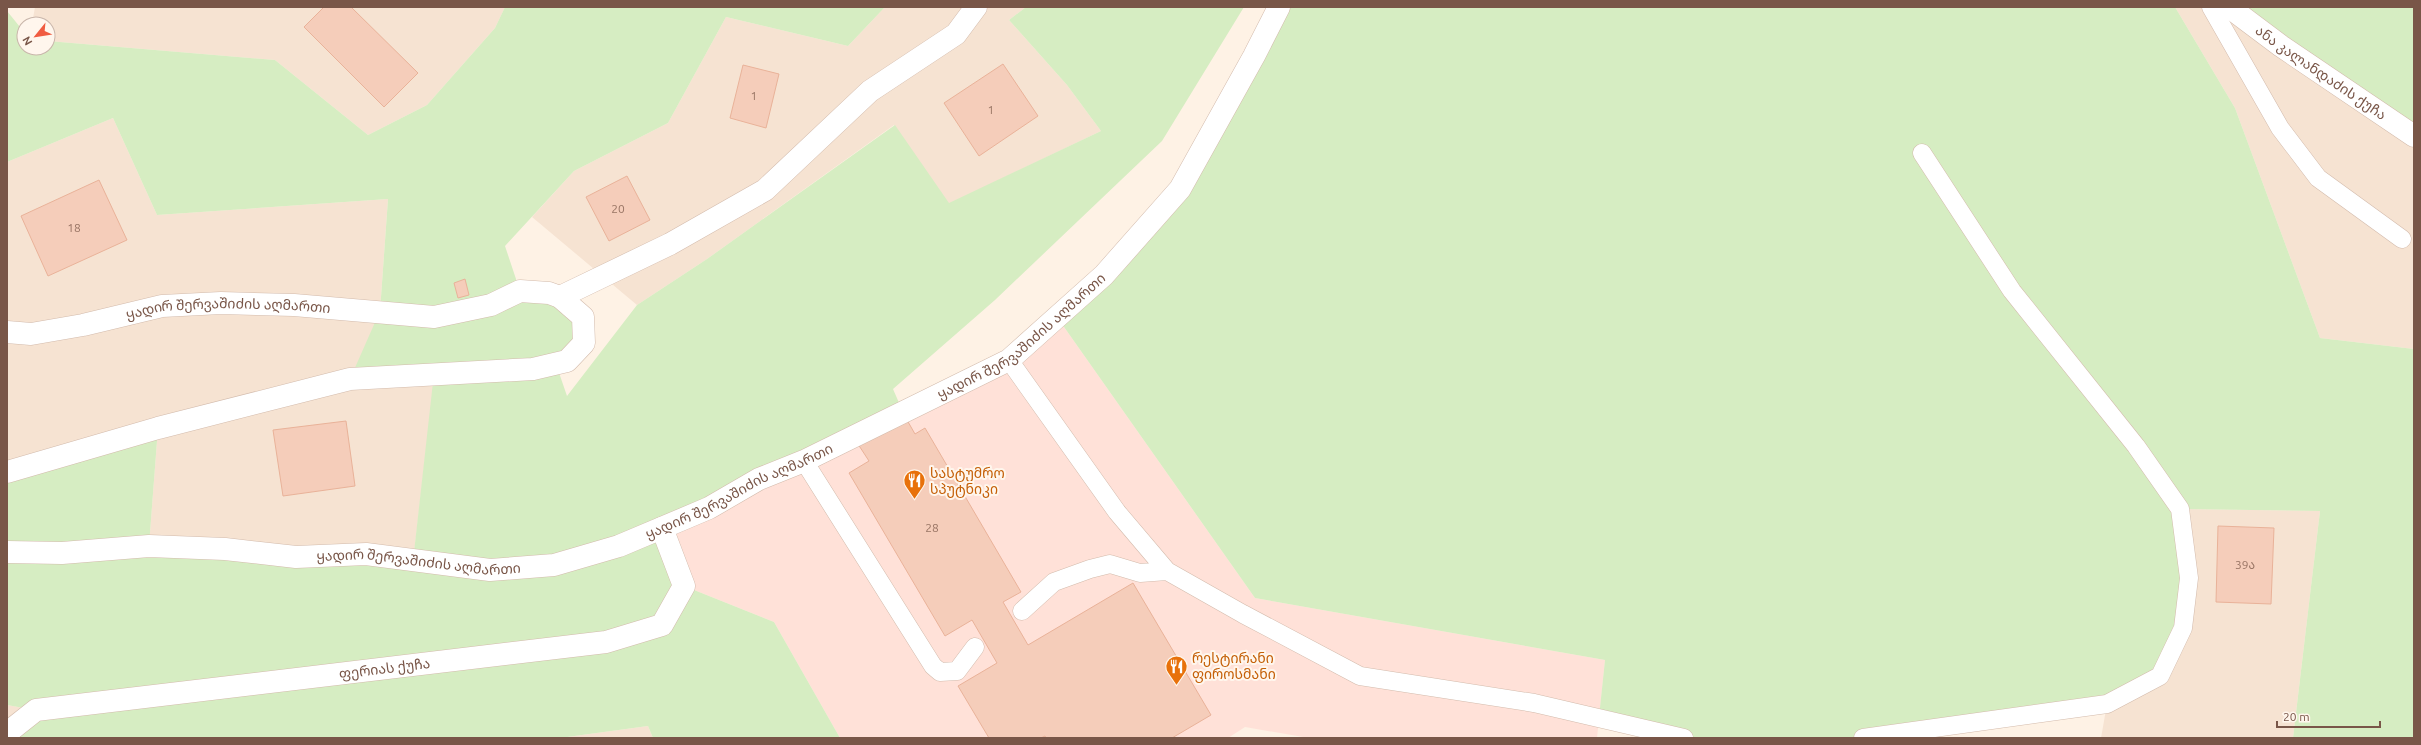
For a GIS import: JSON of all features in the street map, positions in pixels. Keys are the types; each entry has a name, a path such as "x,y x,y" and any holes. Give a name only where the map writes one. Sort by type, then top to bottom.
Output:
{"street":[{"path":"560,297 670,244 765,190 870,91 956,34 976,7"},
{"name":"ყადირ შერვაშიძის აღმართი","path":"7,552 62,553 149,546 225,549 296,557 366,554 490,570 554,565 619,546 709,508 759,479 804,461 1009,360 1104,275 1180,189 1254,56 1279,7"},
{"name":"ანა კალანდაძის ქუჩა","path":"2229,7 2281,46 2414,136"},
{"name":"ყადირ შერვაშიძის აღმართი","path":"7,332 31,334 162,306 294,304 434,317 491,305 520,291 549,293 560,297 583,317 584,343 567,362 533,369 505,372 434,373 350,379 158,428 7,472"},
{"name":"ფერიას ქუჩა","path":"7,734 36,710 606,642 662,625 684,586 662,528"}],"lane":[{"path":"2211,7 2280,128 2318,178 2402,239"},
{"path":"1863,738 2107,704 2160,676 2183,628 2189,578 2180,509 2136,446 2012,292 1922,154"},
{"path":"1009,360 1117,512 1167,571 1360,676 1534,703 1684,738"},
{"path":"804,461 933,666 940,672 957,671 975,647"},
{"path":"1022,611 1054,582 1090,569 1110,564 1140,573 1167,571"}],"shaded area":[{"path":"35,7 505,7 495,28 427,105 368,135 275,60 56,42 56,16 33,16"},
{"path":"885,7 1026,7 1009,20 1067,85 1101,131 949,204 894,125 707,259 637,305 532,217 574,171 668,123 726,17 848,46"},
{"path":"2175,7 2229,7 2414,136 2414,349 2320,338 2235,108"},
{"path":"113,118 157,215 388,199 380,311 435,373 413,562 149,546 158,428 7,472 7,162"},
{"path":"1057,317 1255,598 1605,660 1597,738 1309,738 1245,727 1228,738 840,738 774,622 684,586 662,528 1009,360"},
{"path":"2180,509 2320,511 2293,738 2101,738 2107,704"},
{"path":"7,705 36,710 7,733"},
{"path":"648,726 653,738 560,738"}],"green space":[{"path":"505,7 885,7 848,46 726,17 668,123 574,171 505,246 520,291 560,297 584,343 556,364 567,396 637,305 707,259 895,125 949,203 1101,131 1067,85 1009,20 1026,7 1244,7 1162,141 995,300 893,389 903,412 663,528 684,586 774,622 840,738 653,738 648,726 560,738 7,738 35,710 7,705 7,472 158,428 149,546 413,561 434,373 350,379 380,311 388,199 157,215 113,118 7,162 7,11 16,22 16,56 56,56 56,42 275,60 368,135 427,105 495,28"},
{"path":"1279,7 2175,7 2235,108 2320,338 2414,349 2414,738 2293,738 2320,511 2180,509 2189,578 2160,676 2107,704 1863,738 1684,738 1599,717 1605,660 1255,598 1057,317 1180,189"},
{"path":"2229,7 2414,7 2414,136"}],"building":[{"path":"324,7 351,7 418,73 384,107 304,27"},
{"path":"1003,64 1038,116 979,156 944,103"},
{"path":"743,65 779,74 766,128 730,118"},
{"path":"627,176 650,220 609,241 586,197"},
{"path":"99,180 127,240 48,276 21,216"},
{"path":"465,279 469,295 458,298 454,283"},
{"path":"903,413 915,434 925,428 1021,592 1003,602 1028,645 1133,583 1211,715 1172,738 1046,738 1045,736 1041,738 989,738 958,686 997,663 972,620 945,636 849,473 869,461 856,441"},
{"path":"346,421 355,486 283,496 273,430"},
{"path":"2218,526 2274,528 2271,604 2216,602"}],"place":[{"name":"სასტუმრო სპუტნიკი","path":"915,500"},
{"name":"რესტირანი ფიროსმანი","path":"1176,686"}]}
